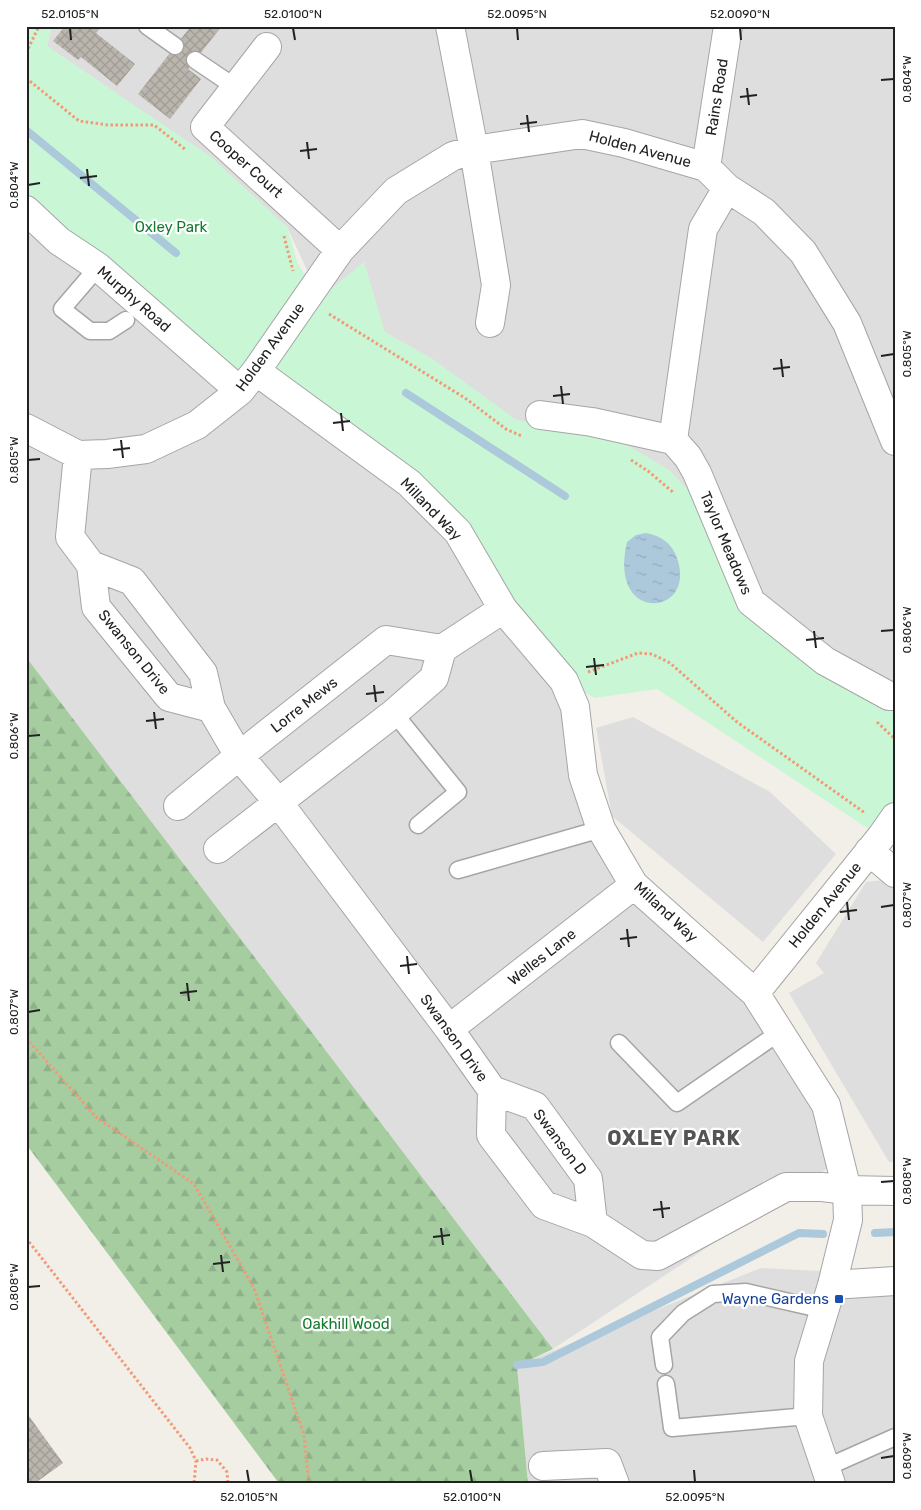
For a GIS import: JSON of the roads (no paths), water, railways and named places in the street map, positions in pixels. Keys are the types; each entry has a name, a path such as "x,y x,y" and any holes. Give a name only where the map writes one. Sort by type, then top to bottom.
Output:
{"street":[{"path":"450,26 474,150 496,285 490,323"},
{"name":"Rains Road","path":"706,167 728,26"},
{"name":"Cooper Court","path":"266,47 205,127 340,250"},
{"name":"Holden Avenue","path":"26,428 78,454 107,454 146,449 197,425 248,381 340,250 396,191 453,156 474,150 582,134 624,143 706,167 727,188 764,212 803,252 847,323 895,441"},
{"path":"535,427 592,422 673,440 703,229 727,188"},
{"name":"Murphy Road","path":"26,210 59,241 98,267 248,381"},
{"name":"Milland Way","path":"248,381 409,483 458,532 503,609 564,681 575,707 583,774 601,829 634,885 755,993 826,1105 847,1190 848,1220 809,1360 808,1416 828,1476"},
{"name":"Taylor Meadows","path":"673,440 688,457 697,473 752,602 825,661 889,696 895,696"},
{"path":"78,454 70,537 91,565"},
{"name":"Swanson Drive","path":"211,708 169,697 96,607 91,565 132,581 203,673 211,708 239,756 278,802 449,1029 492,1090 491,1135 544,1205 593,1223 642,1255 658,1256 786,1187 822,1187 847,1190"},
{"path":"218,849 394,712 434,678 442,649 503,609"},
{"name":"Lorre Mews","path":"178,806 386,640 442,649"},
{"name":"Holden Avenue","path":"755,993 891,823"},
{"path":"869,851 895,873"},
{"name":"Welles Lane","path":"449,1029 634,885"},
{"name":"Swanson D","path":"492,1090 535,1106 588,1179 593,1223"},
{"path":"847,1190 895,1191"},
{"path":"828,1297 895,1280"},
{"path":"543,1466 606,1462 615,1484"}],"lane":[{"path":"147,26 175,46"},
{"path":"195,60 235,87"},
{"path":"98,267 62,308 90,331 110,331 126,320"},
{"path":"394,712 458,792 418,825"},
{"path":"458,870 601,829"},
{"path":"619,1043 677,1103 780,1032"},
{"path":"664,1365 660,1337 683,1313 713,1294 746,1292 828,1297"},
{"path":"666,1384 672,1428 808,1416"},
{"path":"828,1476 895,1436"}],"water":[{"path":"646,533 661,538 669,544 677,558 680,578 675,592 665,601 652,603 640,599 629,588 624,569 627,542 636,535"}],"waterway":[{"path":"26,130 176,253"},
{"path":"406,393 565,496"},
{"path":"875,1233 895,1232"},
{"path":"517,1365 543,1362 799,1233 823,1234"}],"place":[{"name":"Wayne Gardens","path":"839,1299"}],"district":[{"name":"OXLEY PARK","path":"674,1138"}],"park label":[{"name":"Oxley Park","path":"171,227"},
{"name":"Oakhill Wood","path":"346,1324"}]}
